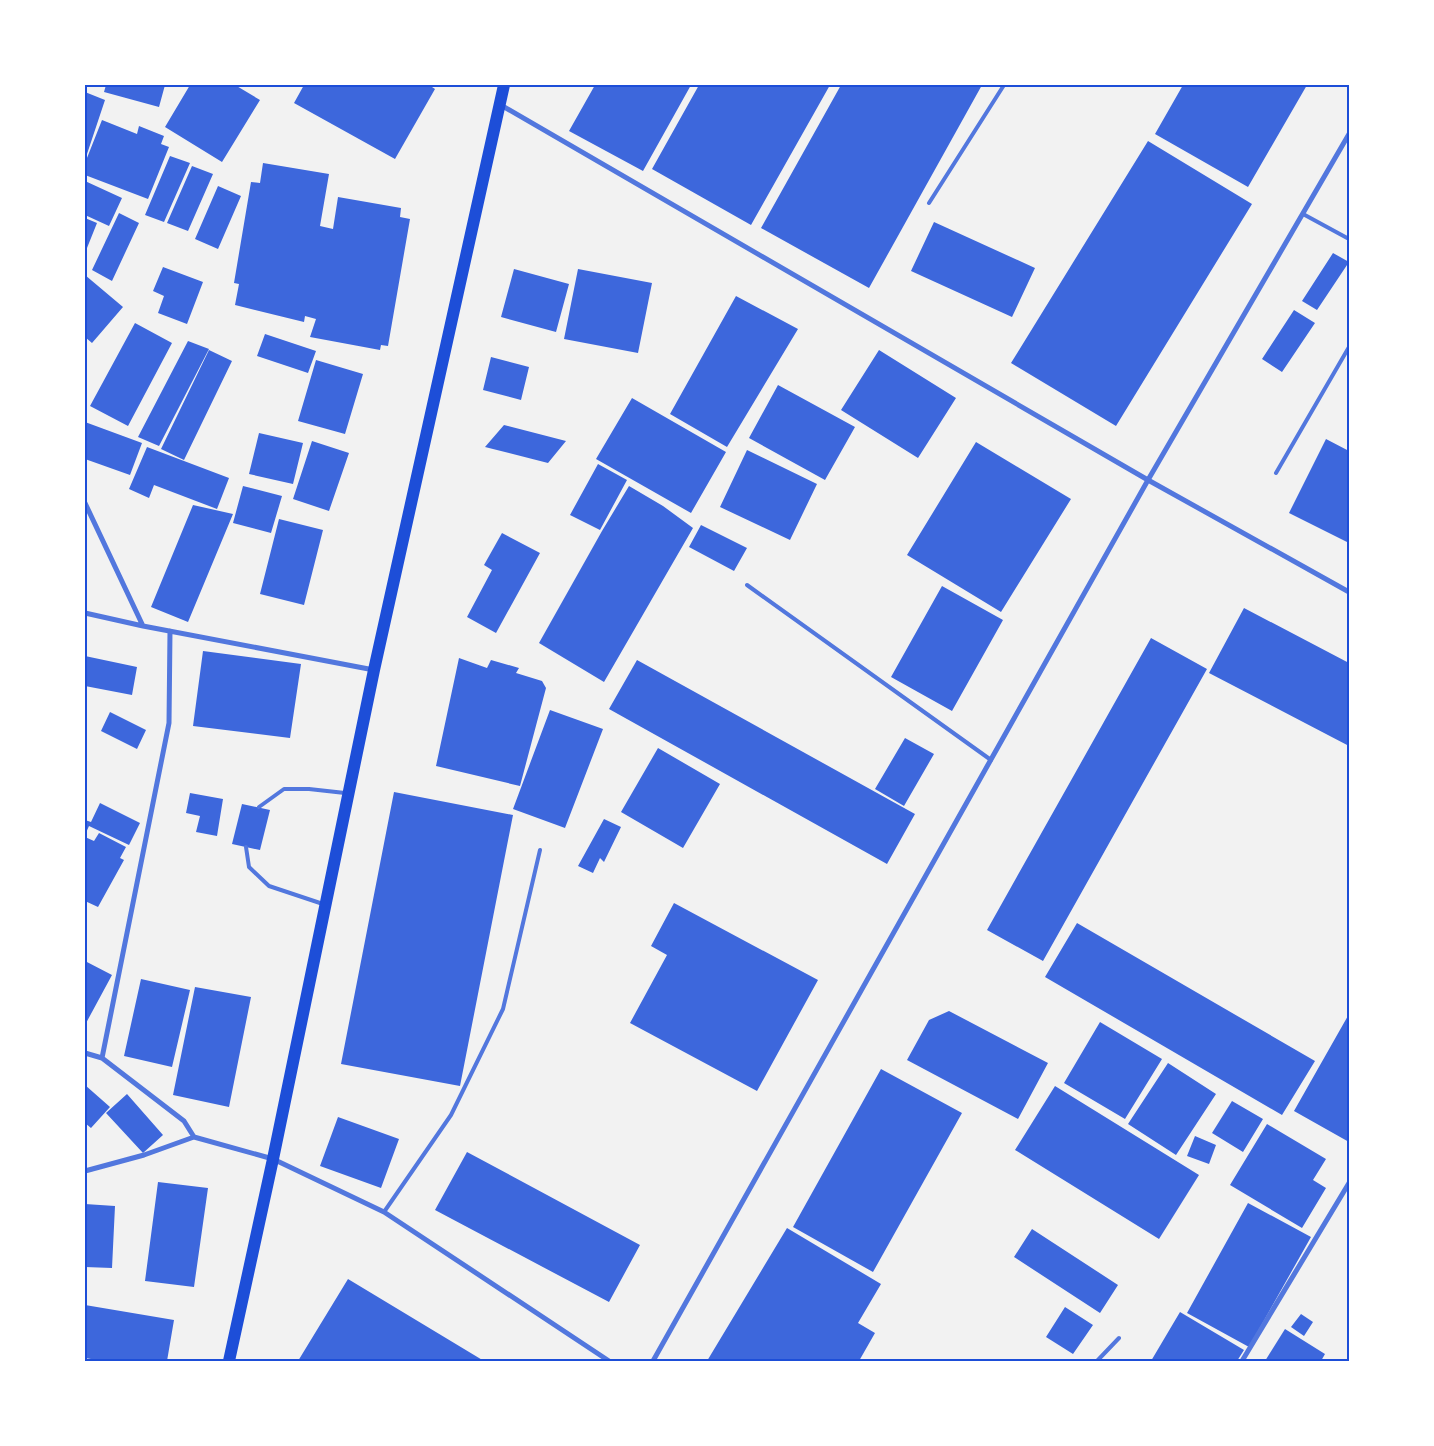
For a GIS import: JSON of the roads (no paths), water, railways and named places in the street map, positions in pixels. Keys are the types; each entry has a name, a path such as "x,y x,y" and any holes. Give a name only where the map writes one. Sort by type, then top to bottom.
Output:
{"main road":[{"path":"228,1361 273,1159 324,904 374,670 504,85"}],"street":[{"path":"499,104 1148,480 1349,592"},
{"path":"653,1361 1148,480 1349,134"},
{"path":"85,504 143,626"},
{"path":"85,613 143,626 374,670"},
{"path":"102,1058 169,723 170,631"},
{"path":"85,1053 102,1058 184,1122 194,1137"},
{"path":"85,1171 144,1155 194,1137 273,1159 384,1212 602,1359 609,1361"},
{"path":"1242,1361 1349,1183"}],"lane":[{"path":"929,203 1004,85"},
{"path":"1303,214 1349,239"},
{"path":"1276,473 1349,346"},
{"path":"747,585 991,760"},
{"path":"259,807 284,788 348,794"},
{"path":"246,847 249,867 269,886 324,904"},
{"path":"384,1212 451,1115 503,1009 540,850"},
{"path":"1097,1361 1119,1338"}]}
